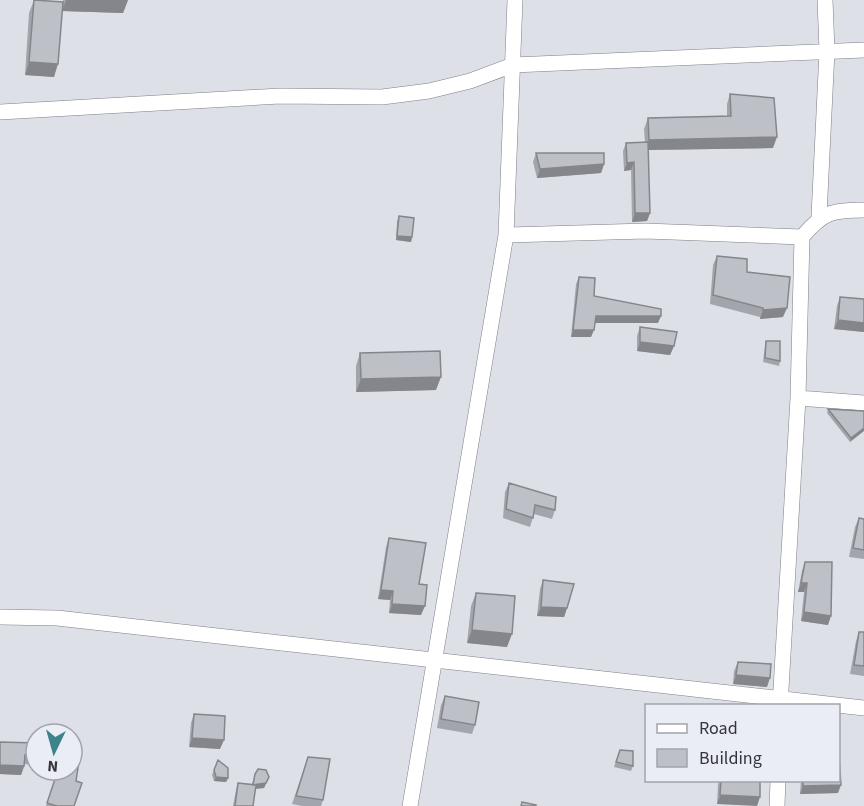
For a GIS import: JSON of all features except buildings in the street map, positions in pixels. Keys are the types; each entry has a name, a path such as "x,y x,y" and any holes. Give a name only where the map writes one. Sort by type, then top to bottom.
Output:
{"street":[{"path":"410,806 506,235 515,0"},
{"path":"819,216 827,51 825,0"},
{"path":"0,112 280,96 382,97 460,83 513,65 864,50"},
{"path":"780,702 798,398 802,237 819,216 838,210 864,210"},
{"path":"506,235 646,231 802,237"},
{"path":"798,398 864,403"},
{"path":"0,617 57,618 808,704"},
{"path":"840,706 864,708"},
{"path":"777,806 778,782"}]}
